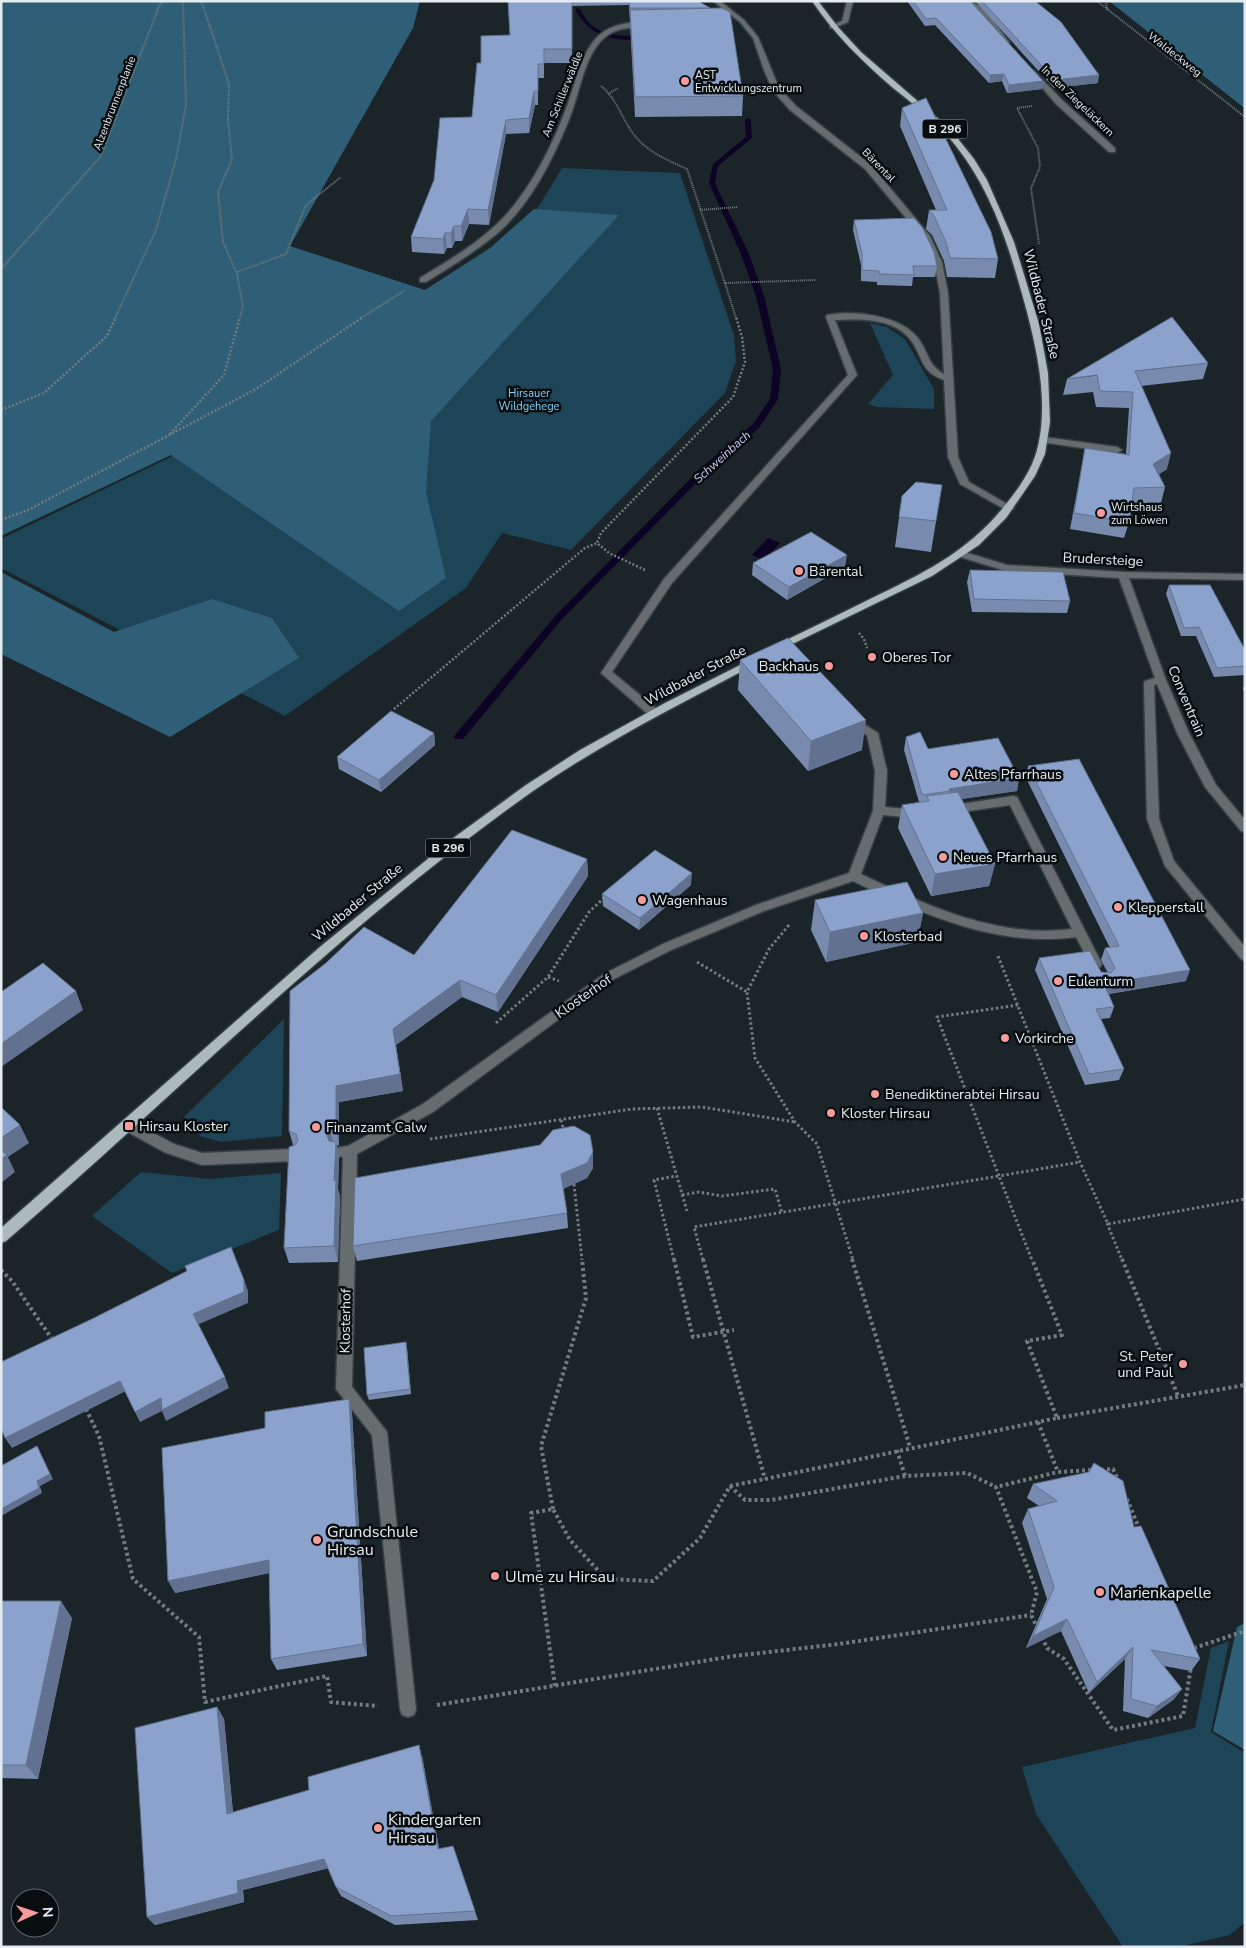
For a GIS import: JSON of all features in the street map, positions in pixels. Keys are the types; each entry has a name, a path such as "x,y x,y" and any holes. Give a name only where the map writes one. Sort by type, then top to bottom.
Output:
{"main road":[{"name":"Wildbader Straße","path":"1,1238 58,1190 348,927 412,874 530,787 590,749 654,713 782,651 920,580 961,554 986,534 1009,508 1031,478 1044,440 1046,396 1040,346 1017,260 999,208 981,173 950,134 926,111 876,70 832,27 815,1"}],"street":[{"name":"Bärental","path":"716,1 742,21 756,38 776,90 793,108 868,167 926,236 938,262 944,293 953,457 965,484 1009,508"},
{"path":"832,27 845,22 850,1"},
{"path":"968,1 982,13 1012,48"},
{"path":"728,24 742,21"},
{"name":"Am Schillerwäldle","path":"423,280 486,240 510,217 521,202 552,150 569,112 583,68 600,38 611,30 624,26 656,24"},
{"name":"In den Ziegeläckern","path":"1023,62 1059,102 1112,150"},
{"path":"654,713 606,673 668,581 853,375 830,318 864,316 884,321 904,330 912,336 929,368 936,376 950,380"},
{"path":"1044,440 1116,450"},
{"name":"Brudersteige","path":"961,554 1006,568 1124,575 1245,577"},
{"name":"Conventrain","path":"1124,575 1161,680 1183,733 1211,787 1245,828"},
{"path":"1161,680 1149,682 1153,818 1169,863 1245,956"},
{"path":"843,713 856,726 872,733 881,771 879,810 854,876 912,904 988,929 1052,936 1080,932"},
{"path":"879,810 916,814 1013,800 1100,972"},
{"name":"Klosterhof","path":"408,1709 379,1432 344,1390 345,1151 428,1108 608,977 667,947 760,908 854,876"},
{"path":"129,1126 169,1148 202,1158 293,1155"}],"path":[{"name":"Alzenbrunnenplanie","path":"1,269 101,156 160,4 165,1"},
{"path":"1,410 44,393 107,336 156,230 176,159 186,105 183,1"},
{"path":"168,436 224,375 243,306 237,272 223,242 218,192 232,158 228,120 229,84 202,4 198,1"},
{"name":"Waldeckweg","path":"1097,1 1245,118"},
{"path":"1106,1 1107,10"},
{"path":"578,82 603,86 619,108 632,133 647,147 687,169 742,336 745,362 733,397 601,533 598,543"},
{"path":"608,94 618,88"},
{"path":"1039,246 1031,188 1040,167 1038,148 1017,108 1059,102"},
{"path":"237,272 286,254 306,205 341,177"},
{"path":"700,210 738,207"},
{"path":"1,520 28,510 256,389 359,319 423,280"},
{"path":"725,283 816,280"},
{"path":"598,543 609,553 631,563"},
{"path":"394,708 586,548 598,543"},
{"path":"493,1026 548,977 588,912 610,893"},
{"path":"799,894 793,919 769,949 747,992 755,1058 795,1122 817,1144 910,1447"},
{"path":"702,964 747,992"},
{"path":"1006,975 1080,1162 1106,1220 1178,1396"},
{"path":"1018,1005 937,1017 1062,1335 1027,1341 1057,1418"},
{"path":"427,1140 657,1108 702,1107 795,1122"},
{"path":"657,1108 687,1211"},
{"path":"562,1120 565,1135"},
{"path":"765,1480 722,1333 694,1227 1080,1162"},
{"path":"676,1176 654,1180 693,1337 734,1330"},
{"path":"574,1184 586,1298 541,1446 554,1509 570,1540 606,1579 653,1581 700,1538 730,1486"},
{"path":"682,1194 699,1192 722,1196 775,1189 782,1213"},
{"path":"1106,1220 1108,1224 1245,1199"},
{"path":"1,1270 12,1281 57,1348"},
{"path":"730,1486 765,1480 910,1447 1057,1418 1245,1385"},
{"path":"82,1401 98,1436 133,1579 199,1637 205,1702 327,1676 331,1702 408,1709 734,1656 839,1644 1031,1615"},
{"path":"1038,1422 1058,1472"},
{"path":"897,1450 905,1476"},
{"path":"996,1487 1058,1472 1113,1469 1121,1487"},
{"path":"730,1486 745,1500 771,1500 905,1476 967,1472 996,1487 1037,1592 1031,1615 1047,1648 1064,1659 1113,1730 1183,1716 1194,1648 1190,1640"},
{"path":"1052,1473 1055,1482"},
{"path":"1125,1496 1141,1532"},
{"path":"554,1509 531,1513 555,1686"},
{"path":"1194,1648 1245,1631"}],"green space":[{"name":"Hirsauer Wildgehege","path":"562,168 680,173 734,335 736,361 725,393 571,550 502,533 466,588 285,716 1,568 1,539 181,452 528,224"},
{"path":"870,323 887,327 905,339 934,389 934,409 877,407 868,404 893,375"},
{"path":"284,1019 282,1136 221,1142 200,1136 184,1117"},
{"path":"141,1172 210,1179 281,1173 279,1230 172,1273 92,1216"},
{"path":"1229,1641 1211,1732 1245,1753 1245,1922 1230,1935 1178,1947 1123,1947 1036,1814 1022,1767 1195,1728 1211,1648"}],"shaded area":[{"path":"1,1 420,1 413,28 290,246 425,290 490,248 534,209 619,215 431,421 426,492 446,578 399,611 171,455 1,536"},
{"path":"1109,1 1245,1 1245,108 1243,107"},
{"path":"768,538 780,543 764,560 752,555"},
{"path":"1,572 114,632 212,599 272,618 299,658 170,737 1,654"},
{"path":"1245,1623 1245,1750 1213,1731 1237,1627"}],"building":[{"path":"508,1 572,1 572,49 544,49 544,64 538,64 538,91 534,91 529,118 506,120 488,210 468,209 461,226 454,226 451,233 445,233 443,239 411,237 434,180 440,118 472,117 477,63 481,63 481,36 510,35"},
{"path":"629,1 698,1 710,8 630,8"},
{"path":"913,1 970,1 1043,81 1009,85 1004,74 990,75 936,18 926,19"},
{"path":"982,1 1035,1 1061,22 1099,75 1055,80"},
{"path":"722,8 730,12 743,96 635,97 630,10"},
{"path":"926,98 991,232 998,259 950,258 946,242 934,216 929,210 947,210 902,108"},
{"path":"914,218 922,227 934,252 937,266 913,266 914,275 879,274 879,271 862,270 862,254 854,220"},
{"path":"1172,317 1208,363 1135,371 1171,453 1153,464 1165,487 1134,488 1129,522 1074,513 1085,448 1129,455 1133,392 1100,391 1097,375 1067,379"},
{"path":"916,482 942,485 936,521 899,517 902,496"},
{"path":"811,532 847,555 789,587 753,563"},
{"path":"970,570 1063,572 1070,601 974,599"},
{"path":"1169,585 1210,585 1245,650 1245,666 1217,668 1199,627 1184,628"},
{"path":"788,638 866,720 811,741 740,660"},
{"path":"391,711 434,733 379,780 337,757"},
{"name":"Altes Pfarrhaus","path":"920,732 928,749 998,738 1019,778 922,795 906,737"},
{"path":"1079,759 1190,970 1104,984 1114,1007 1096,1009 1124,1069 1089,1074 1039,958 1090,951 1101,972 1111,973 1115,968 1105,948 1119,946 1028,766"},
{"path":"958,792 995,864 935,874 902,805 929,801 927,796"},
{"path":"512,830 587,859 496,995 460,980 393,1029 400,1074 336,1086 336,1129 330,1130 327,1135 329,1141 336,1142 334,1246 284,1248 289,1147 295,1145 298,1140 296,1134 289,1131 290,991 326,963 364,927 414,955"},
{"name":"Wagenhaus","path":"655,850 692,873 640,918 602,894"},
{"path":"907,882 923,913 830,932 815,900"},
{"path":"43,963 76,991 1,1044 1,992"},
{"path":"1,1107 20,1125 1,1138"},
{"path":"574,1126 590,1135 593,1152 587,1163 561,1174 567,1213 353,1246 355,1178 540,1145 553,1130"},
{"path":"1,1150 7,1155 1,1159"},
{"path":"231,1247 244,1280 244,1292 193,1314 225,1377 162,1410 161,1398 135,1412 120,1381 5,1438 1,1428 1,1362 187,1271 185,1266"},
{"path":"406,1342 410,1389 367,1395 364,1348"},
{"path":"349,1399 363,1644 271,1659 269,1560 168,1581 162,1448 265,1428 265,1412"},
{"path":"37,1446 50,1474 37,1481 39,1488 1,1509 1,1466"},
{"name":"Marienkapelle","path":"1094,1463 1123,1481 1134,1527 1141,1526 1200,1659 1151,1650 1182,1689 1157,1706 1131,1699 1133,1647 1097,1682 1067,1619 1033,1636 1054,1587 1028,1509 1057,1501 1033,1484 1089,1472"},
{"path":"1,1601 61,1601 26,1765 1,1765"},
{"path":"217,1707 227,1814 309,1790 308,1777 419,1745 438,1849 453,1846 475,1911 391,1916 336,1887 324,1859 237,1881 238,1893 147,1917 135,1728"}],"waterway":[{"name":"Schweinbach","path":"578,10 587,24 598,32 614,36 645,38"},
{"name":"Schweinbach","path":"459,737 560,616 705,469 756,426 774,399 777,369 760,296 745,254 712,183 715,165 749,138 748,120"}],"place":[{"name":"AST Entwicklungszentrum","path":"685,81"},
{"name":"Wirtshaus zum Löwen","path":"1101,513"},
{"name":"Bärental","path":"799,571"},
{"name":"Oberes Tor","path":"872,657"},
{"name":"Backhaus","path":"829,666"},
{"name":"Altes Pfarrhaus","path":"954,774"},
{"name":"Neues Pfarrhaus","path":"943,857"},
{"name":"Wagenhaus","path":"642,900"},
{"name":"Klepperstall","path":"1118,907"},
{"name":"Klosterbad","path":"864,936"},
{"name":"Eulenturm","path":"1058,981"},
{"name":"Vorkirche","path":"1005,1038"},
{"name":"Benediktinerabtei Hirsau","path":"875,1094"},
{"name":"Kloster Hirsau","path":"831,1113"},
{"name":"Hirsau Kloster","path":"129,1126"},
{"name":"Finanzamt Calw","path":"316,1127"},
{"name":"St. Peter und Paul","path":"1183,1364"},
{"name":"Grundschule Hirsau","path":"317,1540"},
{"name":"Ulme zu Hirsau","path":"495,1576"},
{"name":"Marienkapelle","path":"1100,1592"},
{"name":"Kindergarten Hirsau","path":"378,1828"}]}
